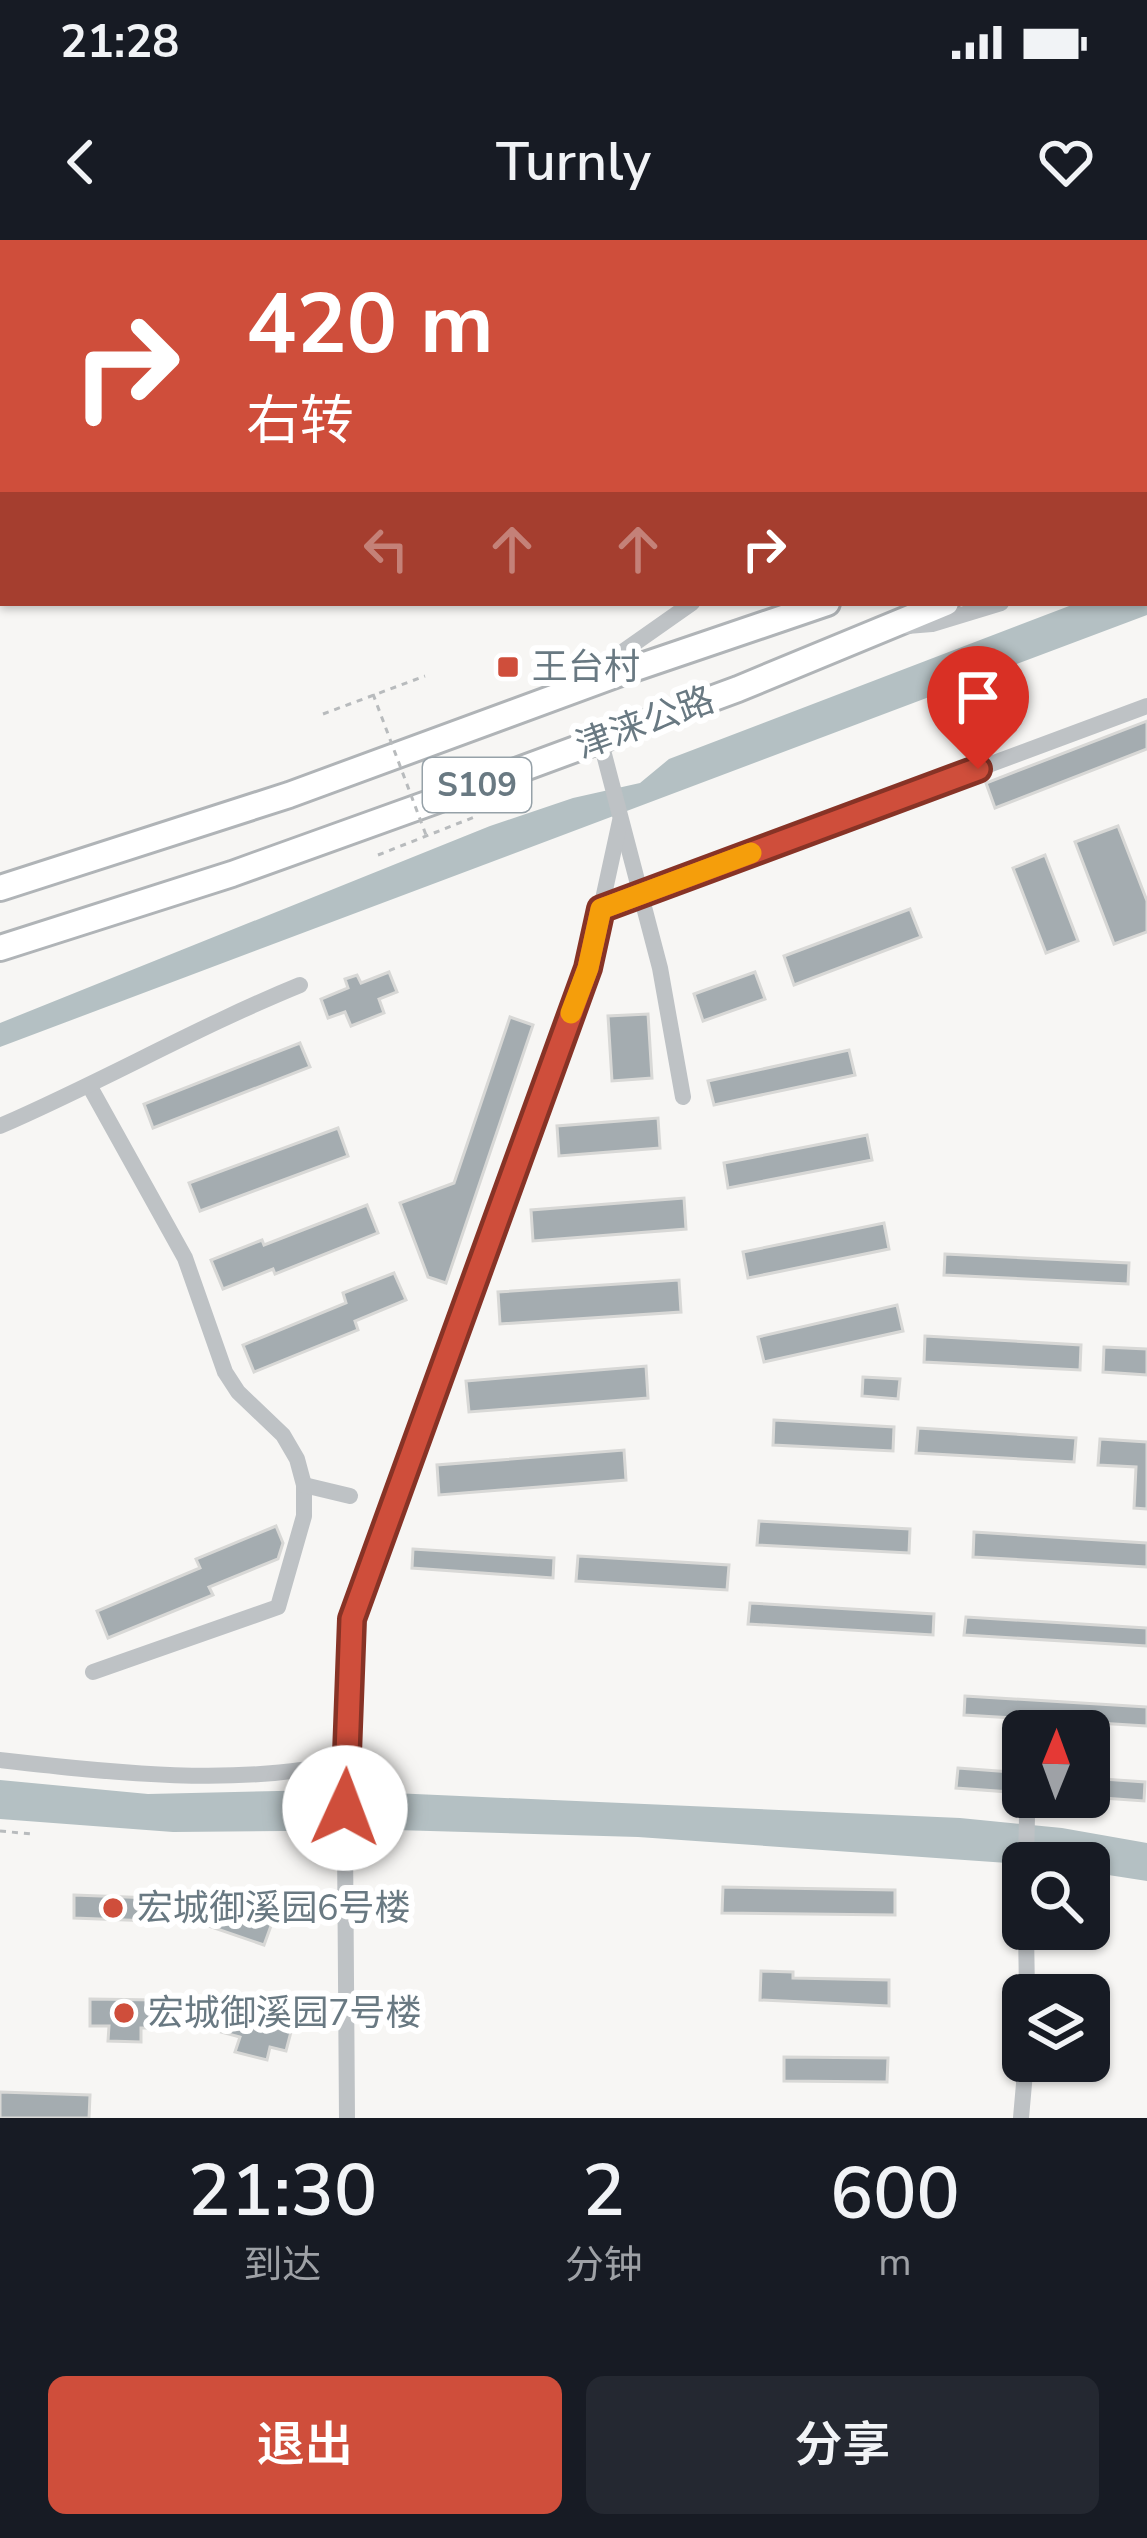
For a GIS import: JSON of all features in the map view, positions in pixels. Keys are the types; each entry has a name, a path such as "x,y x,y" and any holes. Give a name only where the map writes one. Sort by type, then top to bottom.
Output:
{"highway":[{"name":"津涞公路","path":"0,948 232,874 601,740 940,606"},
{"name":"津涞公路","path":"0,888 289,795 807,607"}],"street":[{"path":"668,619 679,606"},
{"path":"567,693 605,661 688,606"},
{"path":"894,627 932,624 991,606"},
{"path":"601,909 1147,706"},
{"path":"601,740 660,968 683,1097"},
{"path":"347,2118 345,1841 352,1619 588,968 620,821"},
{"path":"0,1126 90,1088 222,1017 299,985"},
{"path":"90,1088 185,1258 225,1372 238,1392 283,1435 298,1459 304,1485 304,1516 278,1607 93,1672"},
{"path":"304,1485 350,1496"},
{"path":"0,1760 128,1774 346,1768"},
{"path":"1021,2118 1024,2082"}],"path":[{"path":"323,714 425,676"},
{"path":"373,694 426,835"},
{"path":"378,855 477,816"},
{"path":"0,1831 32,1834"}],"shaded area":[{"path":"1069,606 1147,606 1147,615 0,1047 0,1023 490,826 573,798 640,783 669,759"},
{"path":"0,1780 148,1794 326,1790 960,1818 1062,1828 1147,1843 1147,1881 1110,1875 1110,1842 1002,1842 1002,1863 638,1837 395,1830 173,1832 0,1819"}],"building":[{"path":"1147,721 1147,749 995,808 986,783"},
{"path":"1118,826 1147,901 1147,932 1114,944 1075,842"},
{"path":"1045,855 1078,941 1046,953 1013,868"},
{"path":"910,909 921,937 794,985 784,956"},
{"path":"389,972 397,992 379,999 384,1013 351,1026 345,1012 328,1018 321,999 348,988 345,979 357,975 361,983"},
{"path":"755,972 765,999 703,1021 694,994"},
{"path":"648,1014 652,1078 612,1081 608,1016"},
{"path":"510,1017 533,1025 446,1283 428,1277 400,1203 454,1183"},
{"path":"300,1043 310,1067 153,1128 144,1104"},
{"path":"849,1050 855,1075 714,1105 708,1081"},
{"path":"658,1118 660,1148 559,1156 557,1126"},
{"path":"338,1128 348,1156 200,1211 189,1183"},
{"path":"867,1135 872,1160 728,1188 724,1163"},
{"path":"684,1198 686,1229 533,1241 531,1210"},
{"path":"367,1205 378,1233 223,1289 211,1260"},
{"path":"884,1223 889,1249 748,1278 743,1252"},
{"path":"945,1254 1129,1263 1128,1284 944,1275"},
{"path":"394,1273 406,1300 355,1321 358,1330 254,1372 243,1345 346,1303 343,1293"},
{"path":"679,1280 681,1312 500,1324 498,1292"},
{"path":"897,1305 903,1331 764,1362 758,1337"},
{"path":"925,1336 1081,1345 1080,1370 924,1362"},
{"path":"1104,1347 1147,1349 1147,1375 1103,1372"},
{"path":"646,1366 648,1398 469,1412 466,1381"},
{"path":"863,1377 900,1379 898,1399 862,1396"},
{"path":"774,1420 894,1427 893,1451 773,1445"},
{"path":"918,1428 1076,1438 1074,1462 916,1453"},
{"path":"1100,1439 1147,1442 1147,1509 1134,1508 1136,1467 1098,1465"},
{"path":"624,1450 626,1480 439,1495 437,1465"},
{"path":"759,1521 910,1529 909,1553 757,1545"},
{"path":"276,1526 283,1543 278,1559 209,1587 213,1595 108,1638 97,1611 200,1568 196,1559"},
{"path":"974,1532 1147,1543 1147,1567 973,1557"},
{"path":"413,1549 554,1558 553,1578 412,1568"},
{"path":"578,1556 729,1565 727,1590 576,1581"},
{"path":"750,1603 934,1614 933,1635 748,1624"},
{"path":"966,1617 1147,1628 1147,1646 964,1635"},
{"path":"965,1696 1147,1707 1147,1726 1110,1724 1110,1710 1002,1710 1002,1717 964,1715"},
{"path":"958,1768 1002,1771 1002,1791 956,1788"},
{"path":"1110,1780 1145,1782 1144,1801 1110,1799"},
{"path":"723,1887 895,1890 895,1915 722,1913"},
{"name":"宏城御溪园6号楼","path":"74,1895 152,1898 151,1921 74,1918"},
{"path":"198,1898 272,1923 264,1945 191,1920"},
{"path":"761,1971 793,1972 793,1978 889,1980 889,2006 760,2000"},
{"name":"宏城御溪园7号楼","path":"90,1999 157,2000 157,2028 141,2028 141,2042 108,2041 109,2026 90,2026"},
{"path":"229,2007 293,2024 286,2051 270,2047 267,2060 235,2052 240,2037 221,2032"},
{"path":"784,2057 888,2058 887,2082 784,2081"},
{"path":"0,2092 90,2095 89,2118 0,2118"}],"slow traffic":[{"path":"571,1013 588,968 601,909 751,853"}],"place":[{"name":"王台村","path":"508,667"},
{"name":"宏城御溪园6号楼","path":"113,1908"},
{"name":"宏城御溪园7号楼","path":"124,2013"}],"route":[{"path":"345,1808 352,1619 588,968 601,909 978,769"}]}
